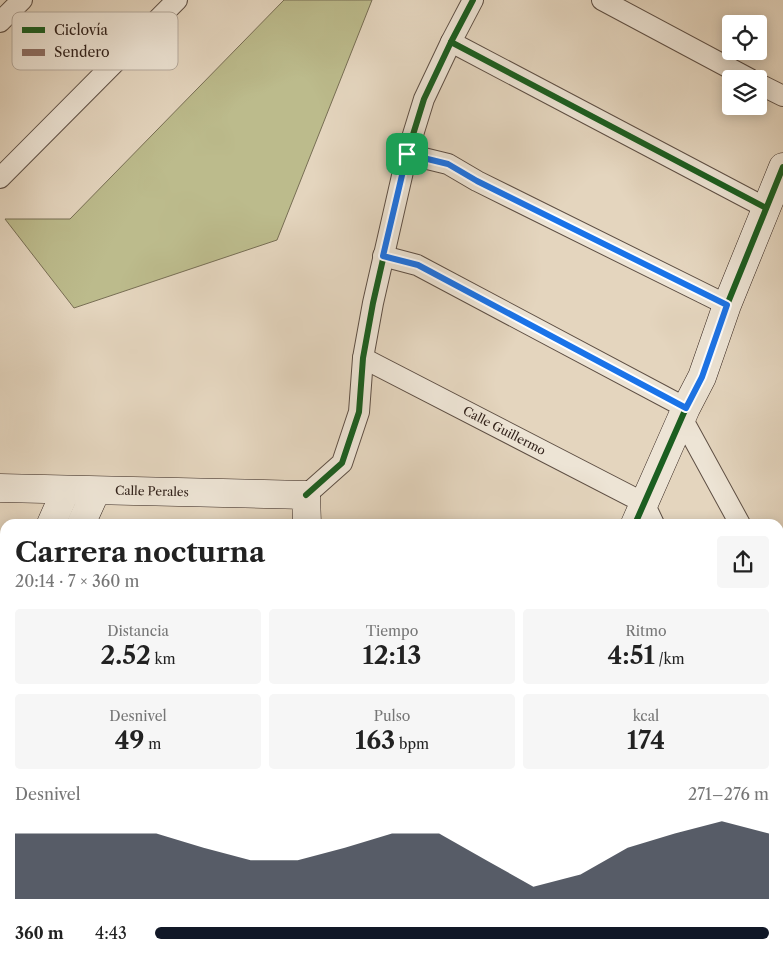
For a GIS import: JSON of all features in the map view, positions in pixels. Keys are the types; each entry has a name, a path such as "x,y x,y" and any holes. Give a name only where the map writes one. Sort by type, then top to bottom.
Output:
{"street":[{"path":"0,22 22,0"},
{"path":"165,12 177,0"},
{"path":"307,519 306,495 342,463 359,412 364,358 383,256 407,154 424,99 473,0"},
{"path":"602,0 733,70"},
{"path":"451,42 766,208"},
{"path":"2,173 106,70"},
{"path":"767,88 783,96"},
{"path":"407,154 448,164 477,181 727,305"},
{"path":"644,517 684,413 702,377 727,305 783,166"},
{"path":"383,256 418,265 684,413 737,519"},
{"name":"Calle Guillermo","path":"364,358 644,517"},
{"name":"Calle Perales","path":"0,488 306,495"},
{"path":"53,519 66,490"},
{"path":"83,519 96,491"}],"shaded area":[{"path":"284,0 372,0 277,240 74,308 5,219 70,219"}],"cycle path":[{"path":"306,495 342,463 359,412 363,358 373,303 407,154 424,99 473,0"},
{"path":"451,42 766,208"},
{"path":"637,519 686,408 702,377 727,305 783,167"}],"route":[{"path":"407,154 448,164 477,181 727,305 702,377 686,408 418,265 383,256 407,154"}]}
